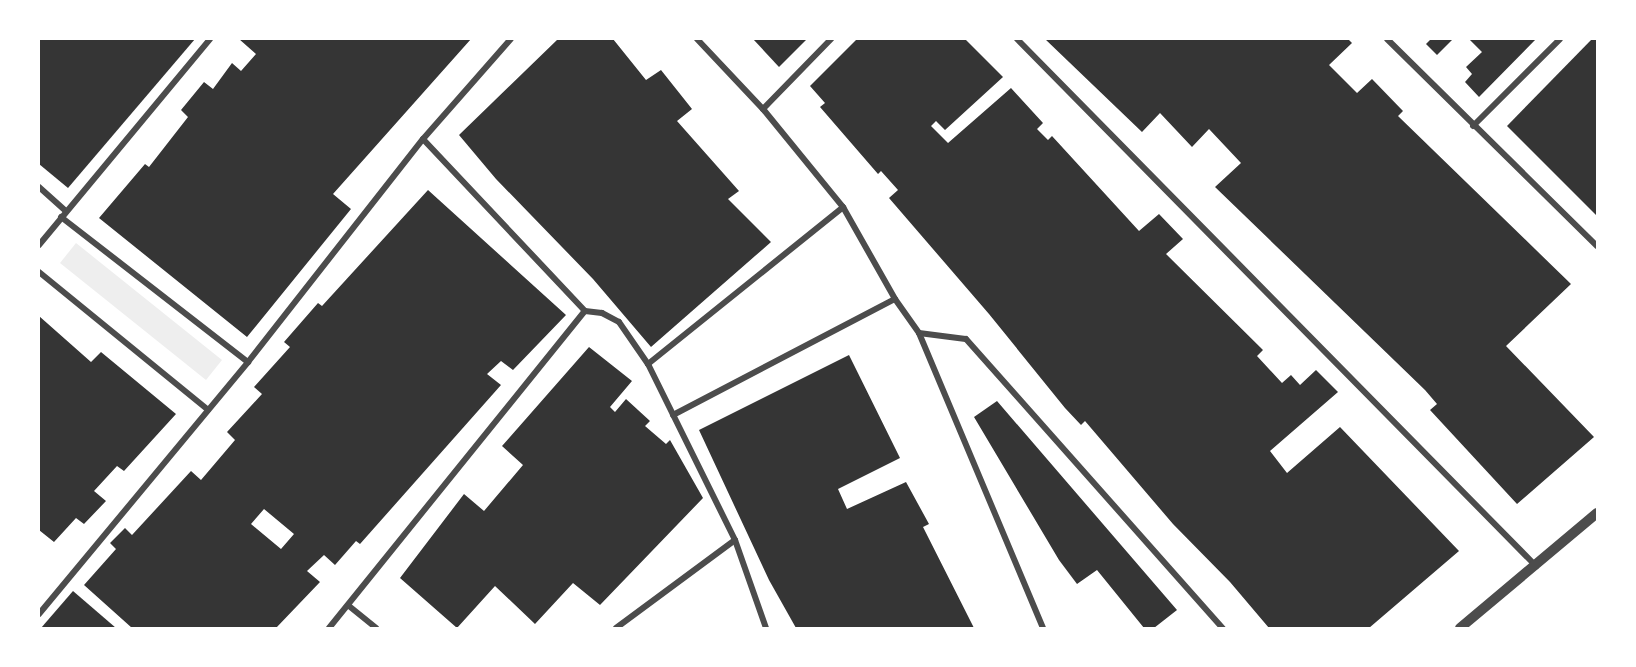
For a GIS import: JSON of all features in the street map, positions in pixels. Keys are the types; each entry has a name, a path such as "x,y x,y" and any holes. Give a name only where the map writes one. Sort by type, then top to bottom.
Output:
{"street":[{"path":"39,245 210,39"},
{"path":"39,614 248,362 423,139 511,39"},
{"path":"697,39 763,109 843,207 895,299 919,333 1043,628"},
{"path":"763,109 831,39"},
{"path":"1017,39 1536,566"},
{"path":"1387,39 1597,246"},
{"path":"1473,126 1560,39"},
{"path":"423,139 585,310 602,313 619,322 648,364 735,540 766,628"},
{"path":"39,188 63,214 248,362"},
{"path":"648,364 843,207"},
{"path":"39,272 208,410"},
{"path":"673,415 895,299"},
{"path":"329,628 585,310"},
{"path":"919,333 966,339 1223,628"},
{"path":"1460,628 1597,513"},
{"path":"616,628 735,540"},
{"path":"349,606 376,628"}],"shaded area":[{"path":"76,243 222,360 206,380 60,263"}],"building":[{"path":"39,39 195,39 68,188 39,164"},
{"path":"239,39 471,39 333,194 351,209 247,337 99,218 145,164 149,167 188,117 181,110 204,82 213,89 232,63 241,71 256,54"},
{"path":"558,39 613,39 646,80 661,70 692,109 677,121 739,191 728,199 771,242 651,347 593,279 496,179 459,135"},
{"path":"753,39 807,39 779,67"},
{"path":"857,39 965,39 1003,77 945,130 936,121 931,126 948,143 1011,88 1043,123 1037,129 1048,140 1052,136 1139,231 1159,214 1183,239 1166,254 1263,350 1257,356 1282,383 1291,375 1300,385 1316,370 1338,392 1270,451 1287,473 1340,427 1459,551 1369,628 1269,628 1230,582 1173,524 1085,421 1081,425 1065,408 989,314 889,198 898,190 881,171 878,174 820,107 825,103 810,86"},
{"path":"1045,39 1348,39 1352,43 1329,65 1357,93 1372,79 1403,111 1398,116 1571,284 1506,346 1594,437 1517,504 1430,410 1437,404 1425,390 1215,187 1241,163 1209,129 1192,147 1160,113 1142,132"},
{"path":"1431,39 1453,39 1437,55 1426,44"},
{"path":"1469,39 1536,39 1479,97 1465,82 1472,74 1466,67 1482,52"},
{"path":"1592,39 1597,39 1597,216 1507,126"},
{"path":"428,190 566,315 513,370 501,361 487,374 501,385 360,544 356,541 335,565 324,555 307,571 320,582 276,628 132,628 84,585 116,549 110,543 125,528 132,535 191,471 201,480 235,440 227,432 262,394 254,387 290,347 284,342 318,303 322,306","holes":["264,509 294,534 281,549 251,524"]},
{"path":"39,316 91,362 101,352 176,414 124,471 117,466 94,491 106,501 84,524 76,518 54,542 39,530"},
{"path":"589,347 632,381 610,407 615,412 626,399 650,421 645,426 666,444 670,440 703,498 600,605 573,583 535,624 495,586 457,628 400,578 464,494 484,511 523,465 502,446"},
{"path":"849,355 900,458 838,489 847,509 906,482 929,524 923,527 974,628 796,628 769,580 699,430"},
{"path":"997,401 1177,610 1154,628 1144,628 1097,570 1077,584 1059,560 974,417"},
{"path":"73,591 116,628 41,628"}]}
